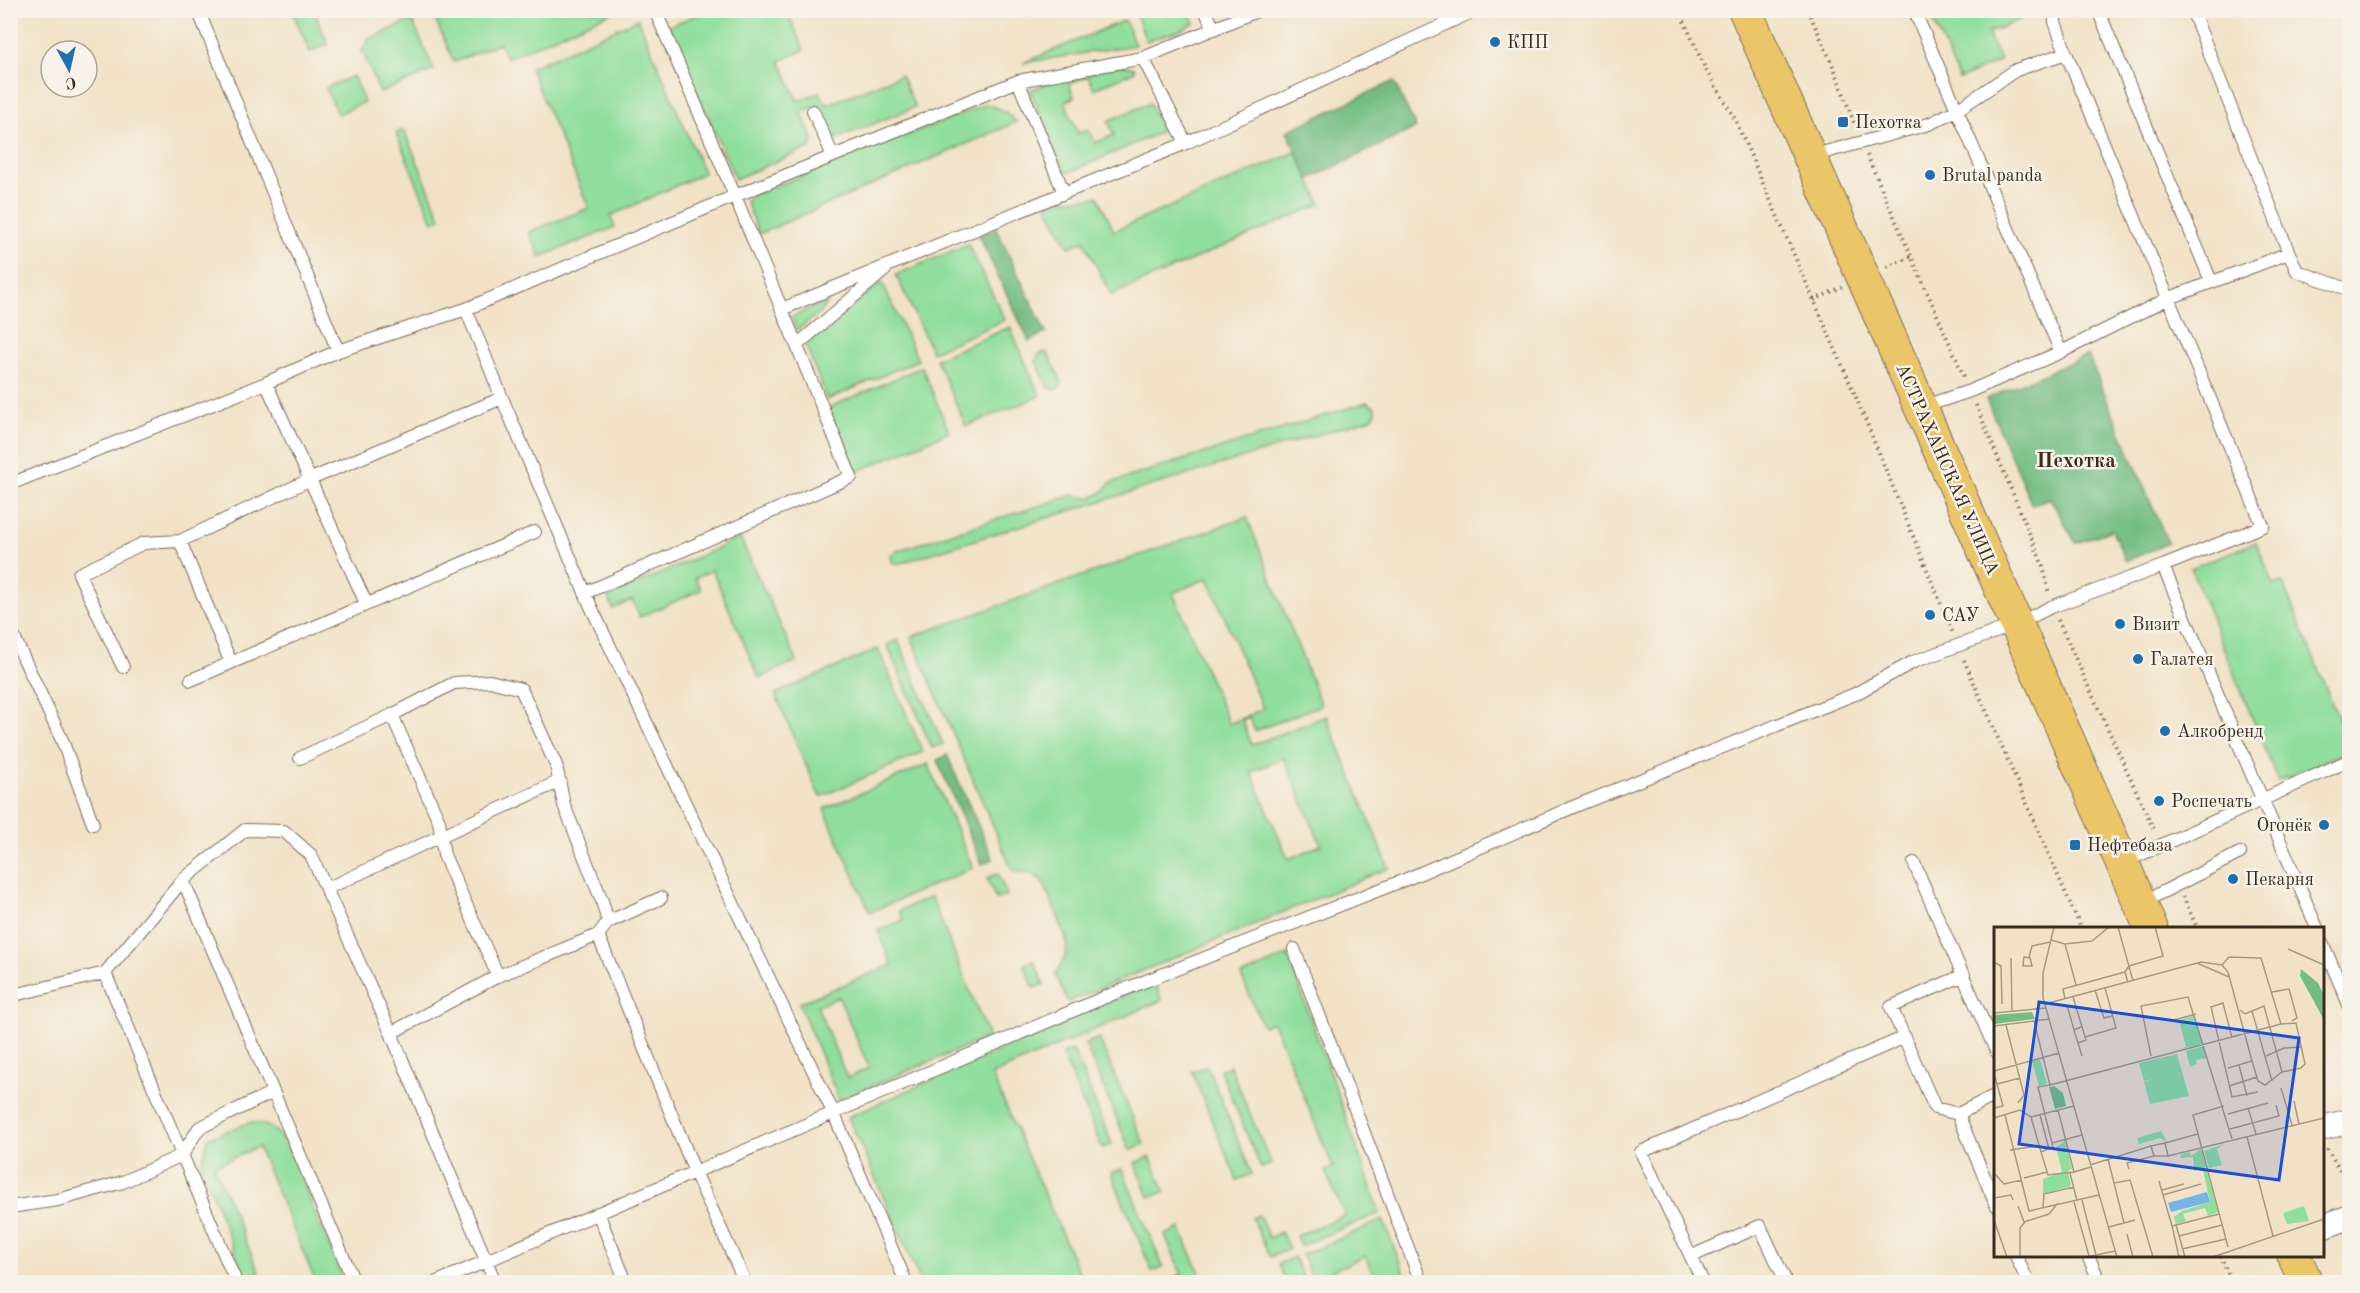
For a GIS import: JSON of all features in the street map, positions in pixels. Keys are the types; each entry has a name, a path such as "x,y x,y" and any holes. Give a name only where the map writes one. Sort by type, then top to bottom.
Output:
{"main road":[{"name":"АСТРАХАНСКАЯ УЛИЦА","path":"1745,10 2146,916"}],"street":[{"path":"2324,1127 2349,1120"},
{"path":"2324,1226 2349,1217"}],"lane":[{"path":"198,10 338,351"},
{"path":"585,593 851,477 655,10"},
{"path":"1205,10 1214,29"},
{"path":"10,484 266,383 338,351 466,309 1018,81 1143,58 1259,10"},
{"path":"782,309 1186,143 1476,10"},
{"path":"1914,10 2061,352"},
{"path":"437,1282 1110,995 1407,879 1573,807 1855,694 1913,662 1958,647 2017,624 2052,607 2263,526 2066,53 2055,22 2055,10"},
{"path":"2098,10 2211,281"},
{"path":"2192,10 2297,271 2349,290"},
{"path":"1810,156 1929,124 1957,110 2016,70 2066,53"},
{"path":"1143,58 1186,143"},
{"path":"1018,81 1064,193"},
{"path":"813,111 833,156"},
{"path":"1921,408 1970,391 2061,352 2167,299 2289,253"},
{"path":"796,345 895,262"},
{"path":"466,309 585,593 833,1112 906,1282"},
{"path":"266,383 366,603"},
{"path":"123,667 79,574 144,543 180,541 311,479 502,398"},
{"path":"191,680 535,531"},
{"path":"180,541 231,663"},
{"path":"2163,566 2317,927"},
{"path":"10,629 62,740 93,824"},
{"path":"300,758 454,683 490,681 521,689 556,765 564,805 608,922"},
{"path":"392,715 439,821 444,855 498,976"},
{"path":"2122,863 2349,760"},
{"path":"326,889 560,781"},
{"path":"10,996 105,973 183,880 245,830 284,831 311,855 391,1033 495,1282"},
{"path":"2146,916 2177,883 2240,853"},
{"path":"1914,863 1994,1049"},
{"path":"183,880 354,1282"},
{"path":"391,1033 498,976 598,935 608,922 661,898"},
{"path":"598,935 695,1172 745,1282"},
{"path":"2324,947 2349,1007"},
{"path":"1294,949 1421,1282"},
{"path":"105,973 236,1282"},
{"path":"1964,975 1891,1007 1935,1108 1958,1114 1994,1096"},
{"path":"1703,1282 1641,1152 1905,1037"},
{"path":"10,1208 58,1200 123,1182 182,1155 199,1128 273,1092"},
{"path":"1958,1114 1994,1203"},
{"path":"598,1213 626,1282"},
{"path":"1692,1256 1760,1226 1786,1282"},
{"path":"2016,1257 2028,1282"},
{"path":"2088,1257 2100,1282"}],"path":[{"path":"1680,10 1706,70 1735,119 1853,390 1958,647 2081,927"},
{"path":"1808,10 1836,73 1861,142 1970,391 2043,566 2052,607 2162,846"},
{"path":"2177,883 2198,927"},
{"path":"2324,1145 2349,1187"},
{"path":"2220,1257 2232,1282"}],"green space":[{"path":"438,10 615,11 506,58 500,43 454,62 435,19"},
{"path":"292,11 314,11 328,44 310,52"},
{"path":"706,11 787,11 804,50 780,61 798,101 820,92 826,105 901,75 915,107 833,140 815,106 801,113 813,139 811,147 735,179 669,26"},
{"path":"1135,11 1189,11 1194,23 1181,30 1146,41"},
{"path":"1929,11 2028,11 2030,15 1988,33 2000,61 1959,79"},
{"path":"638,19 704,173 610,216 615,227 540,257 529,232 589,208 530,68"},
{"path":"412,20 434,70 380,93 362,50 369,39"},
{"path":"1125,20 1135,45 1023,63"},
{"path":"1122,65 1134,68 1135,71 1094,89 1088,76 1069,84 1074,97 1065,102 1078,133 1088,130 1095,143 1114,135 1108,121 1150,103 1161,130 1159,133 1070,172 1063,171 1030,90 1068,75"},
{"path":"353,76 364,102 338,114 326,88"},
{"path":"1394,81 1416,128 1309,179 1287,131"},
{"path":"987,104 1005,112 1017,122 759,234 746,202 752,195"},
{"path":"404,130 441,218 433,222 396,133"},
{"path":"1296,152 1321,204 1111,295 1084,241 1069,247 1047,206 1062,199 1098,196 1114,231"},
{"path":"996,228 1046,333 1029,341 979,236"},
{"path":"968,244 1005,320 932,352 896,275"},
{"path":"882,282 918,360 827,400 805,343"},
{"path":"829,300 820,313 797,330 791,317"},
{"path":"1010,327 1040,396 966,426 936,359"},
{"path":"1047,352 1062,382 1060,387 1054,390 1048,387 1036,361 1039,354"},
{"path":"2088,355 2168,543 2126,561 2112,530 2076,543 2050,498 2032,505 1986,399"},
{"path":"922,367 949,432 856,472 828,408"},
{"path":"1367,402 1375,407 1376,412 1372,418 897,564 892,562 891,555 896,551 1073,495 1089,498 1099,495 1110,483"},
{"path":"1247,517 1321,705 1255,731 1249,717 1242,720 1252,745 1326,716 1389,868 1068,1002 1055,974 1064,960 1067,944 1051,899 1040,879 1027,873 1013,872 911,637","holes":["1208,578 1263,709 1229,724 1173,593","1284,758 1321,845 1288,859 1251,772"]},
{"path":"740,538 797,661 759,678 712,570 695,578 701,590 640,617 632,600 613,609 608,597"},
{"path":"2256,542 2274,585 2282,582 2349,744 2349,751 2278,781 2191,568"},
{"path":"898,640 943,744 932,748 887,645"},
{"path":"878,649 923,752 820,797 775,694"},
{"path":"947,755 993,859 982,864 937,760"},
{"path":"928,764 973,868 870,912 824,809"},
{"path":"998,874 1007,895 996,899 987,878"},
{"path":"931,897 989,1037 839,1100 799,1003 892,965 878,931 903,920 899,911","holes":["839,997 869,1068 847,1078 817,1006"]},
{"path":"1288,955 1380,1213 1300,1246 1296,1236 1345,1215 1325,1171 1333,1167 1273,1022 1263,1026 1241,976"},
{"path":"1034,961 1044,984 1034,988 1024,965"},
{"path":"1154,982 1162,1000 992,1075 1083,1282 921,1282 848,1117"},
{"path":"1099,1038 1144,1144 1130,1150 1085,1044"},
{"path":"1073,1050 1112,1144 1102,1148 1062,1054"},
{"path":"1207,1066 1252,1174 1237,1180 1192,1072"},
{"path":"1230,1066 1271,1164 1261,1168 1220,1070"},
{"path":"251,1122 265,1125 276,1131 287,1146 344,1282 316,1282 258,1147 214,1166 263,1282 246,1282 201,1164 208,1138"},
{"path":"1150,1157 1165,1191 1149,1197 1135,1163"},
{"path":"1122,1169 1163,1267 1152,1271 1111,1173"},
{"path":"1259,1215 1269,1238 1281,1232 1289,1249 1270,1257 1252,1218"},
{"path":"1383,1220 1408,1282 1376,1282 1365,1256 1313,1279 1302,1255"},
{"path":"1180,1228 1204,1282 1185,1282 1165,1235"},
{"path":"1294,1257 1305,1282 1286,1282 1278,1264"}],"place":[{"name":"КПП","path":"1495,42"},
{"name":"Пехотка","path":"1843,122"},
{"name":"Brutal panda","path":"1930,175"},
{"name":"САУ","path":"1930,615"},
{"name":"Визит","path":"2120,624"},
{"name":"Галатея","path":"2138,659"},
{"name":"Алкобренд","path":"2165,731"},
{"name":"Роспечать","path":"2159,801"},
{"name":"Огонёк","path":"2324,825"},
{"name":"Нефтебаза","path":"2075,845"},
{"name":"Пекарня","path":"2233,879"}],"district":[{"name":"Пехотка","path":"2076,460"}]}
